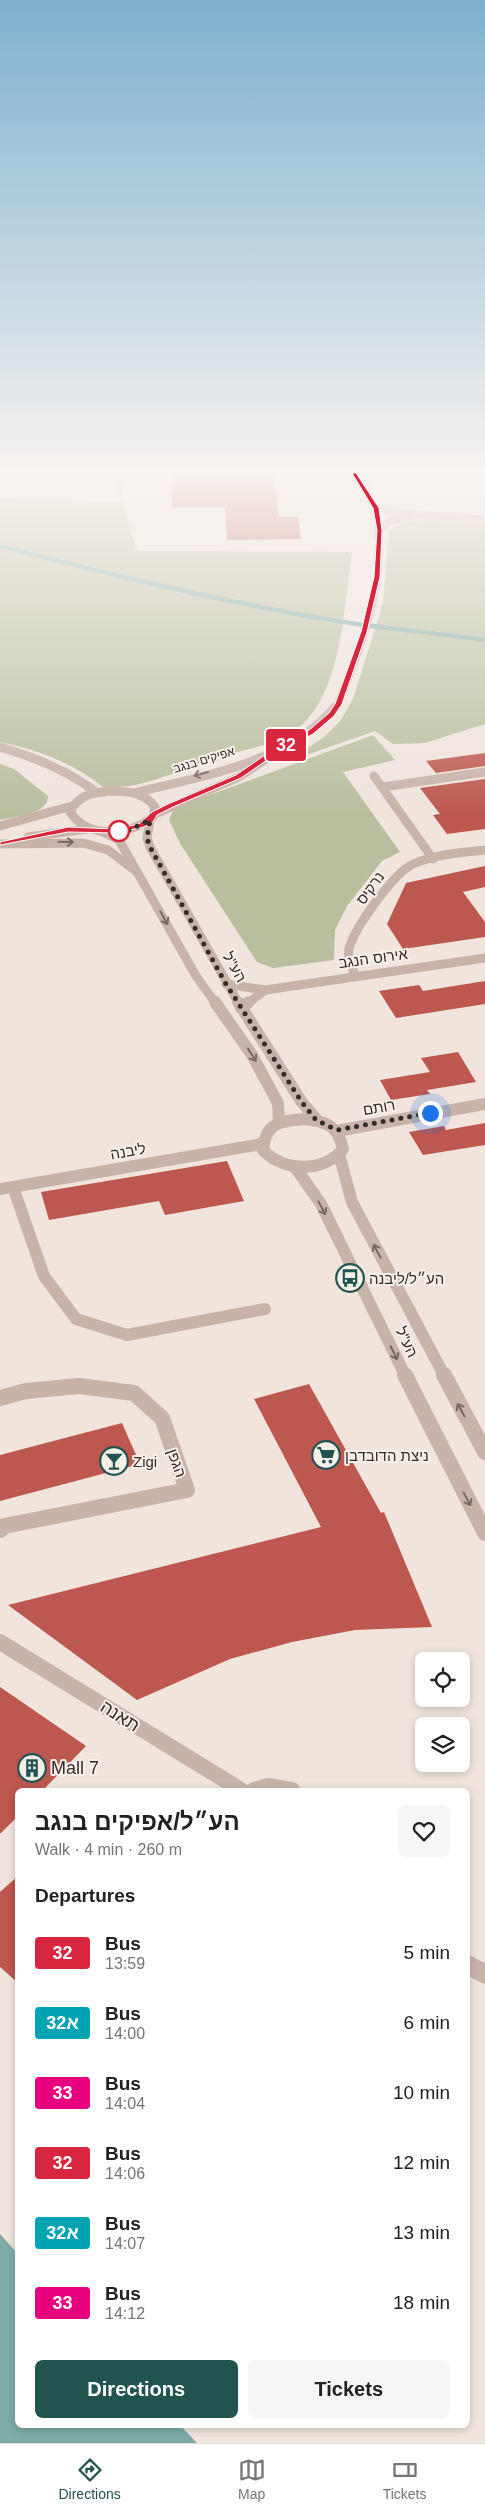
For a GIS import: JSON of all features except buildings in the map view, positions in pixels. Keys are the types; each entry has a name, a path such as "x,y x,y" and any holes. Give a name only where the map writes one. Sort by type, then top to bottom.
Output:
{"street":[{"name":"אפיקים בנגב","path":"134,793 212,771 280,748 310,733 332,714 342,695 364,632 375,588"},
{"path":"0,747 51,763 76,776 96,792"},
{"name":"אפיקים בנגב","path":"100,831 129,830 152,817 239,777 280,748"},
{"path":"382,787 485,772"},
{"path":"374,776 433,858"},
{"path":"0,826 72,806 86,796 96,792 122,791 134,793 152,801 155,807 152,817"},
{"path":"72,806 70,812 72,819 90,829"},
{"name":"הע\"ל","path":"152,817 147,838 150,847 226,984 301,1101 316,1120"},
{"path":"0,844 68,830 90,829 100,831 119,840 196,976 252,1055 278,1103 279,1123"},
{"path":"0,844 83,843 108,850 141,876"},
{"name":"נרקיס","path":"355,975 350,961 349,947 387,886 406,868 433,858 485,850"},
{"name":"אירוס הנגב","path":"226,984 265,990 355,975 485,958"},
{"name":"אירוס הנגב","path":"241,1008 265,990"},
{"name":"רותם","path":"337,1130 485,1104"},
{"path":"297,1119 316,1120 337,1130 342,1138 343,1146 339,1154 321,1165 295,1167 272,1159 265,1152 262,1144 264,1136 279,1123 297,1119"},
{"name":"ליבנה","path":"6,1188 262,1144"},
{"name":"הע\"ל","path":"339,1154 352,1202 485,1452"},
{"name":"הע\"ל","path":"295,1167 320,1204 485,1533"},
{"path":"6,1188 44,1276 76,1319 127,1335 265,1309"},
{"name":"הגפן","path":"0,1398 26,1391 79,1386 134,1393 162,1418 187,1490 4,1526 0,1530"},
{"name":"תאנה","path":"0,1642 238,1788"},
{"path":"261,1788 268,1786 280,1788"},
{"path":"470,1966 485,1974"}],"green space":[{"path":"0,588 347,588 338,650 322,698 309,717 293,732 284,737 151,781 127,786 103,787 80,771 54,758 0,742"},
{"path":"384,588 485,588 485,724 425,743 393,744 375,731 289,761 324,737 340,721 353,699 383,603"},
{"path":"373,735 395,760 343,772 400,852 382,861 347,906 335,930 334,960 273,968 257,962 181,845 169,820 174,808"},
{"path":"0,764 14,769 48,796 47,802 37,811 0,820"}],"water":[{"path":"0,2234 15,2251 15,2428 183,2428 197,2443 0,2443"}],"waterway":[{"path":"172,588 279,611 360,625 485,640"}],"bus line":[{"name":"32","path":"0,843 68,830 115,831 129,830 141,826 155,814 170,806 239,777 280,748 310,733 332,714 338,704 364,632 375,588"}],"place":[{"name":"הע״ל/ליבנה","path":"350,1278"},
{"name":"ניצת הדובדבן","path":"326,1455"},
{"name":"Zigi","path":"114,1461"},
{"name":"Mall 7","path":"32,1768"}],"route":[{"path":"119,831 115,831 129,830 141,826 150,820 147,838 150,847 226,984 301,1101 316,1120 328,1124 337,1130 430,1113"}]}
